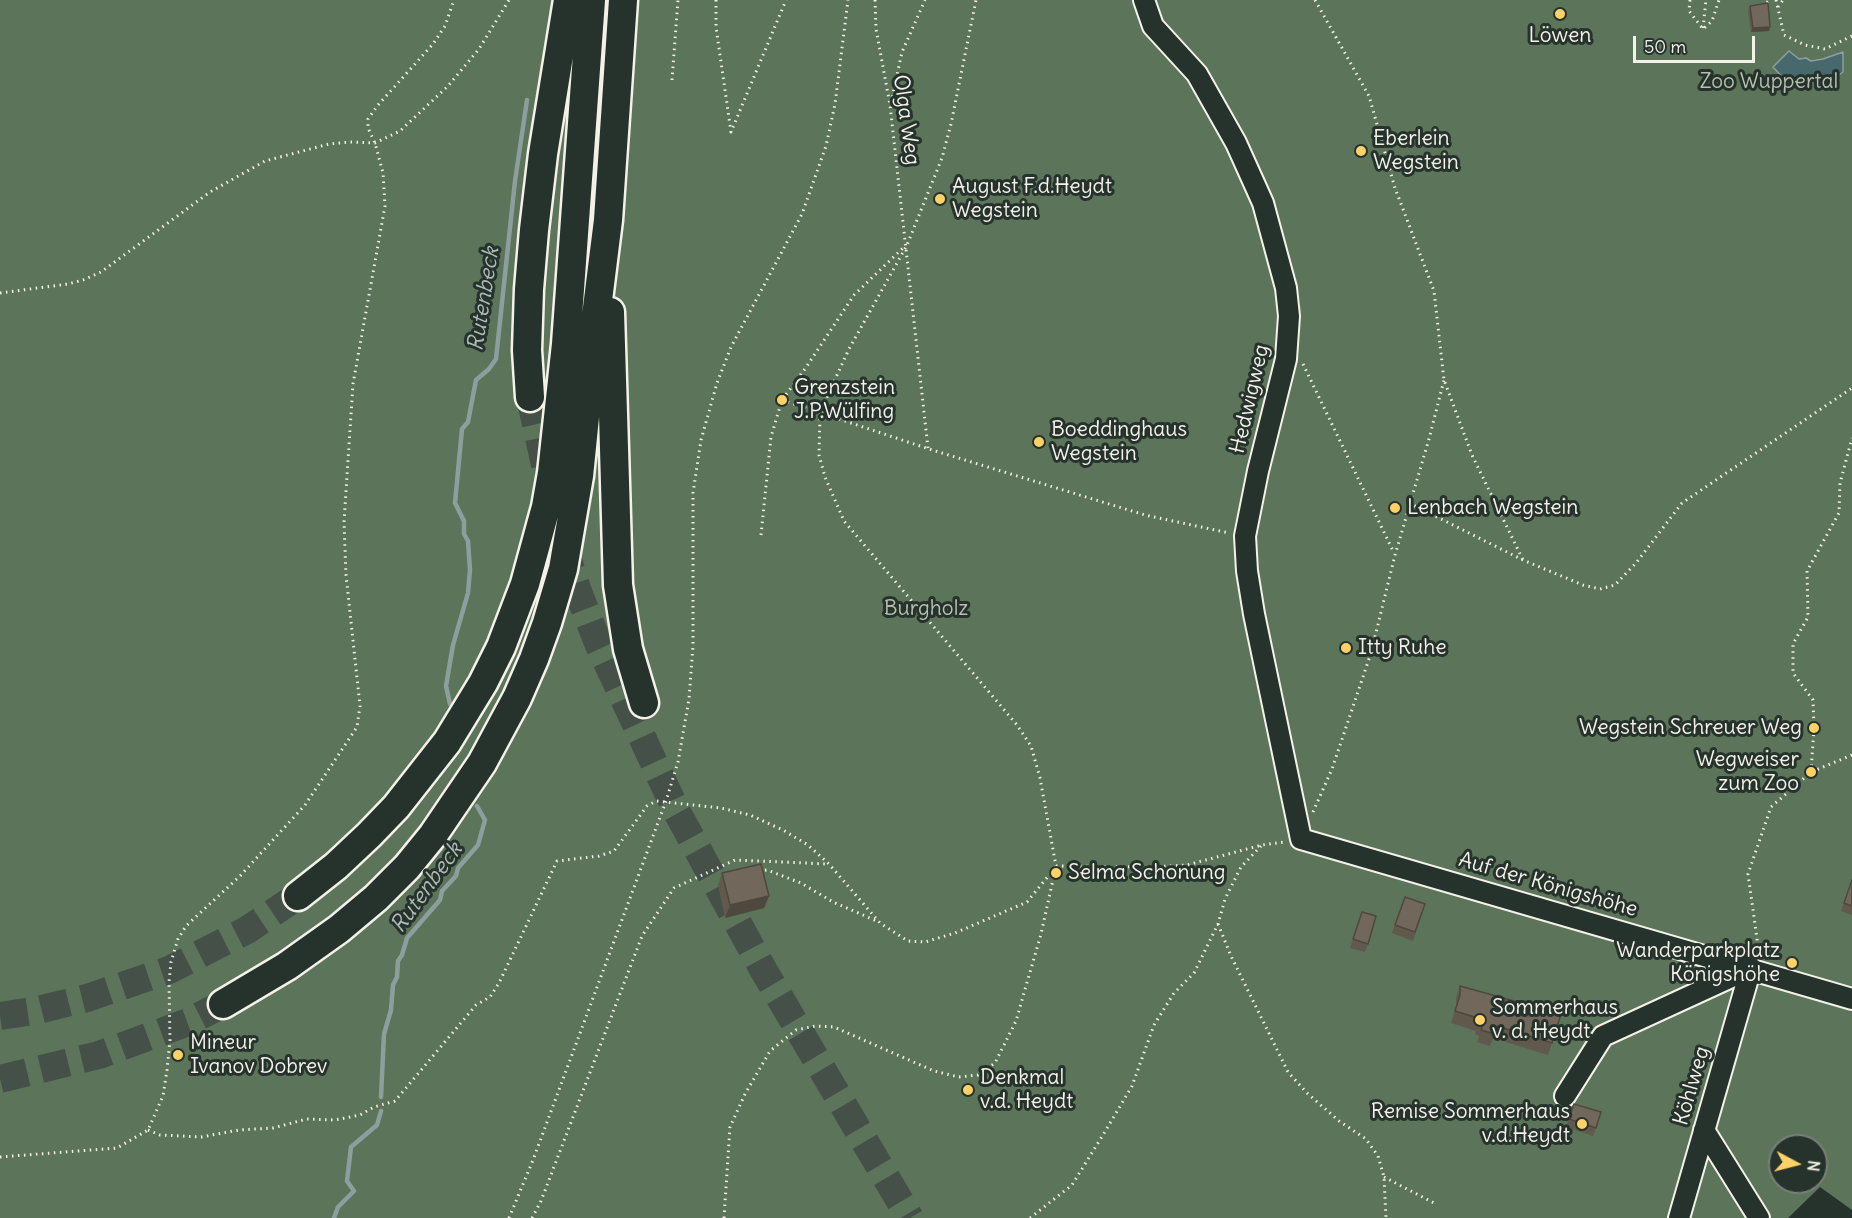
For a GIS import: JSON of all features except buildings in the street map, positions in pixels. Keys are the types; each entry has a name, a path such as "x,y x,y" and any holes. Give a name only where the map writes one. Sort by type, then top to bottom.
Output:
{"highway":[{"path":"530,397 527,350 534,230 543,154 568,0"},
{"path":"298,896 336,866 369,835 396,807 447,742 483,683 501,647 525,584 546,507 555,450 566,345 591,0"},
{"path":"223,1004 287,966 339,929 376,898 407,867 433,835 482,763 517,698 548,623 568,544 579,476 591,348 608,220 623,0"},
{"path":"608,220 618,585 628,650 644,703"}],"street":[{"name":"Hedwigweg","path":"1144,0 1153,26 1197,74 1236,143 1263,203 1286,288 1289,334 1281,385 1258,471 1245,536 1247,571 1254,614 1301,840"},
{"name":"Auf der Königshöhe","path":"1301,840 1852,999"},
{"path":"1565,1096 1603,1036 1751,968"},
{"name":"Köhlweg","path":"1679,1218 1751,968"},
{"path":"1704,1130 1759,1218"}],"path":[{"path":"0,1157 117,1148 148,1130 163,1096 170,1040 169,982 171,962 178,939 186,926 240,876 305,805 347,743 359,720 360,706 346,575 344,522 353,384 385,206 383,173 375,143 368,128 370,115 433,44 445,26 454,0"},
{"path":"0,293 68,284 101,272 210,192 265,161 329,144 375,143 399,131 448,86 479,50 509,0"},
{"path":"672,80 678,0"},
{"path":"716,0 716,27 731,132 786,0"},
{"path":"508,1218 533,1160 666,801 678,762 689,699 693,646 693,493 701,440 717,383 731,347 802,213 826,146 836,104 848,0"},
{"name":"Olga Weg","path":"875,0 876,29 890,105 907,245 929,449"},
{"path":"890,105 902,52 925,0"},
{"path":"724,1218 730,1127 745,1094 770,1051 796,1030 815,1026 834,1027 933,1071 959,1077 978,1075 995,1063 1016,1021 1041,934 1056,866 1040,778 1031,746 1017,725 844,521 825,477 819,454 820,412 849,349 907,245 942,159 976,0"},
{"path":"1309,0 1316,1 1369,96 1395,188 1434,291 1444,380 1472,455 1523,560"},
{"path":"1690,0 1689,11 1703,29"},
{"path":"1703,29 1706,0"},
{"path":"1703,29 1712,21 1719,0"},
{"path":"1759,9 1770,0"},
{"path":"1776,0 1784,35 1805,45 1825,49 1852,36"},
{"path":"1778,7 1783,0"},
{"path":"761,535 771,437 782,400 854,295 907,245"},
{"path":"1289,334 1395,555"},
{"path":"1056,866 1187,865 1262,845 1301,840 1332,769 1364,674 1444,380"},
{"path":"1409,503 1523,560 1582,585 1600,589 1615,585 1636,563 1683,503 1852,388"},
{"path":"782,400 929,449 1145,515 1245,536"},
{"path":"1811,772 1813,700 1793,673 1793,644 1808,617 1807,571 1839,513 1840,483 1852,438"},
{"path":"1751,968 1758,946 1748,874 1771,807 1811,772 1852,755"},
{"path":"148,1130 160,1136 201,1137 240,1130 273,1128 307,1119 335,1120 360,1115 374,1107 395,1101 476,1005 490,998 558,861 599,856 614,851 647,807 656,801 721,808 750,815 783,830 808,845 829,864 880,923"},
{"path":"1030,1218 1072,1185 1132,1086 1154,1025 1174,993 1194,973 1218,924 1225,898 1241,867 1262,845"},
{"path":"532,1218 542,1201 642,936 674,888 735,860 829,864"},
{"path":"758,871 767,870 801,883 833,902 880,923 908,941 925,942 955,933 1028,902 1056,866"},
{"path":"1218,924 1231,956 1288,1072 1307,1093 1339,1121 1366,1139 1378,1156 1384,1177 1386,1218"},
{"path":"1384,1177 1436,1204"}],"green space":[{"name":"Burgholz","path":"0,0 1852,0 1852,1210 1828,1193 1828,1134 1768,1134 1768,1194 1813,1194 1788,1218 0,1218"}],"water":[{"path":"1789,51 1799,59 1806,58 1811,61 1843,52 1843,72 1833,79 1795,84 1785,80 1773,67"}],"waterway":[{"name":"Rutenbeck","path":"450,704 446,686 453,645 468,593 470,570 464,521 455,503 462,429 468,422 476,380 489,369 496,359 515,181 527,100"},
{"name":"Rutenbeck","path":"381,1097 384,1034 391,1010 398,961 407,938 440,900 442,891 478,845 485,820 477,806"},
{"name":"Rutenbeck","path":"334,1218 338,1207 354,1191 347,1181 351,1147 377,1125 381,1111"}],"tunnel":[{"path":"530,397 549,483"},
{"path":"563,543 577,589 598,643 677,812 764,971 910,1218"},
{"path":"0,1016 34,1011 87,998 169,970 247,930 298,896"},
{"path":"0,1079 99,1055 188,1022 223,1004"}],"place":[{"name":"Löwen","path":"1560,14"},
{"name":"Eberlein Wegstein","path":"1361,151"},
{"name":"August F.d.Heydt Wegstein","path":"940,199"},
{"name":"Grenzstein J.P.Wülfing","path":"782,400"},
{"name":"Boeddinghaus Wegstein","path":"1039,442"},
{"name":"Lenbach Wegstein","path":"1395,508"},
{"name":"Itty Ruhe","path":"1346,648"},
{"name":"Wegstein Schreuer Weg","path":"1814,728"},
{"name":"Wegweiser zum Zoo","path":"1811,772"},
{"name":"Selma Schonung","path":"1056,873"},
{"name":"Wanderparkplatz Königshöhe","path":"1792,963"},
{"name":"Sommerhaus v. d. Heydt","path":"1480,1020"},
{"name":"Mineur Ivanov Dobrev","path":"178,1055"},
{"name":"Denkmal v.d. Heydt","path":"968,1090"},
{"name":"Remise Sommerhaus v.d.Heydt","path":"1582,1124"}],"park label":[{"name":"Zoo Wuppertal","path":"1769,82"}]}
